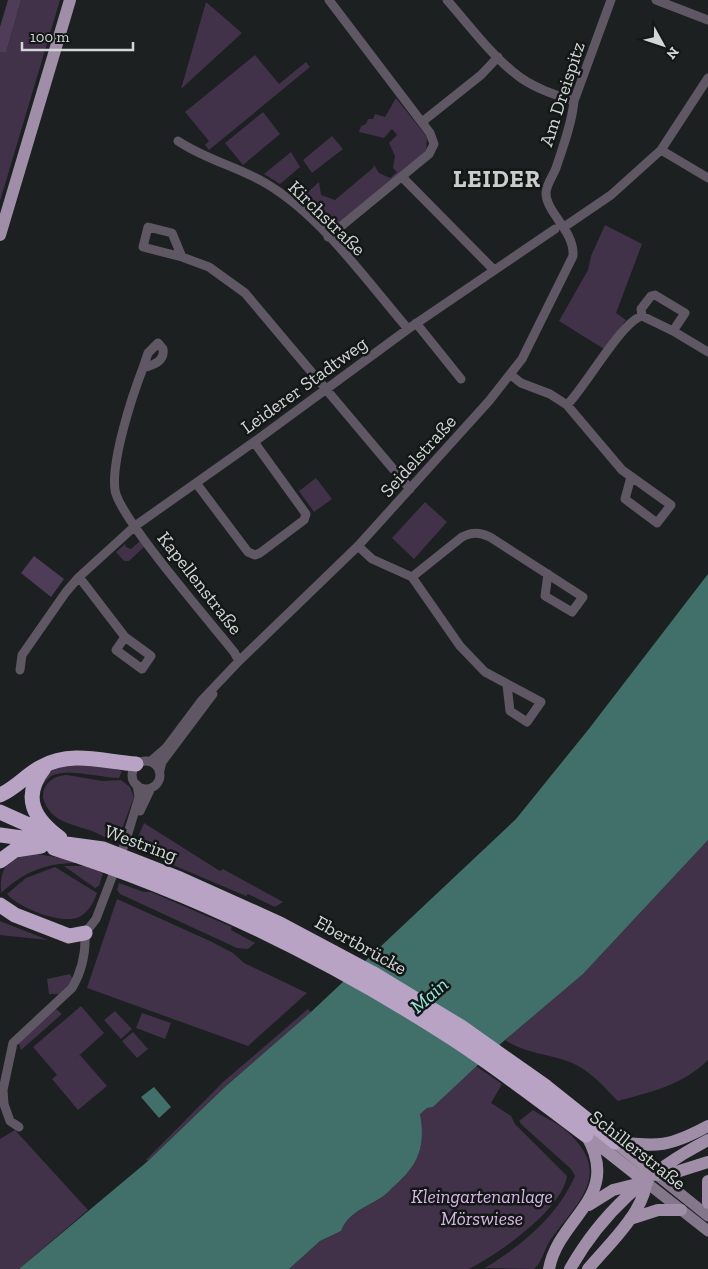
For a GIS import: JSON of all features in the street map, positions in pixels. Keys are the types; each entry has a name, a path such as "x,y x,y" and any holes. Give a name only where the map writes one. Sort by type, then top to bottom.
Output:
{"highway":[{"path":"0,795 51,762 69,758 96,759 139,771"},
{"path":"51,762 36,778 32,801 41,823 66,841"},
{"path":"0,812 66,841"},
{"name":"Westring","path":"5,834 66,841 244,915"},
{"name":"Westring","path":"5,834 45,845 100,856"},
{"path":"0,862 15,850 45,845"},
{"path":"0,905 22,918 69,936 85,933"},
{"name":"Ebertbrücke","path":"244,915 424,1020 570,1114"},
{"name":"Schillerstraße","path":"570,1114 586,1135"},
{"name":"Schillerstraße","path":"570,1114 616,1142"}],"main road":[{"path":"0,235 70,0"},
{"path":"616,1142 642,1145 672,1143 708,1126"},
{"path":"549,1269 558,1246 593,1193 598,1173 595,1153 586,1135"},
{"name":"Schillerstraße","path":"586,1135 708,1216"},
{"name":"Schillerstraße","path":"616,1142 681,1210 708,1231"},
{"path":"588,1269 630,1219 644,1197 659,1160 672,1143"},
{"path":"570,1269 587,1240 606,1217 654,1173 702,1143"},
{"path":"583,1210 612,1190 708,1162"},
{"path":"708,1181 708,1203"},
{"path":"630,1219 658,1210 681,1210"}],"street":[{"path":"328,237 429,154 434,144 430,133 422,122 329,0"},
{"path":"446,0 498,57 521,78 539,88 574,101"},
{"name":"Am Dreispitz","path":"560,227 546,192 555,169 574,101 611,0"},
{"path":"656,0 708,20"},
{"path":"422,122 481,75 498,57"},
{"name":"Leiderer Stadtweg","path":"20,670 22,655 79,577 135,526 254,442 412,326 494,270 611,195 661,150 675,132 708,78"},
{"name":"Kirchstraße","path":"178,142 196,154 266,183 296,204 461,379"},
{"path":"661,150 708,178"},
{"path":"402,177 494,270"},
{"path":"182,257 172,233 148,227 143,247 182,257 209,268 245,293 327,388 410,490"},
{"name":"Seidelstraße","path":"139,771 166,748 202,700 238,660 358,546 458,438 511,375 534,337 570,265 574,248 560,227"},
{"path":"642,316 641,309 645,301 655,295 685,313 673,331"},
{"path":"567,405 626,327 642,316"},
{"path":"642,316 673,331 708,352"},
{"name":"Kapellenstraße","path":"143,368 117,458 114,481 117,498 135,526 234,652 238,660"},
{"path":"511,375 520,383 550,394 567,405 602,447 631,477 671,505 657,522 625,499 631,477"},
{"path":"196,483 248,552 255,555 260,553 304,520 306,514 254,442"},
{"path":"412,577 462,537 475,533 490,538 548,574 583,596 572,612 544,596 548,574"},
{"path":"358,546 372,559 412,577 472,660 485,672 507,685"},
{"path":"79,577 125,637"},
{"name":"Seidelstraße","path":"133,819 140,810 151,788 159,782 162,762 207,704 225,675"},
{"path":"139,771 160,770"},
{"path":"139,771 145,789 151,788"},
{"path":"19,1127 10,1121 4,1104 3,1090 13,1043 72,988 78,977 84,958 85,933 96,919 140,797 139,771"}],"green space":[{"path":"21,0 60,0 0,201 0,52 6,53"},
{"path":"206,2 242,33 181,89"},
{"path":"255,55 279,84 306,62 310,67 209,150 205,145 209,141 185,112"},
{"path":"396,98 427,137 426,151 331,231 299,200 319,182 321,195 335,200 373,168 374,165 379,173 390,178 397,172 393,168 395,156 389,143 397,135 392,129 384,138 359,132 361,126 366,124 368,119 373,119 375,114 385,117"},
{"path":"263,112 280,134 243,165 225,143"},
{"path":"332,136 343,149 312,173 303,160"},
{"path":"291,152 300,167 280,184 264,174"},
{"path":"605,225 642,244 616,313 626,320 604,349 559,321 588,270 591,256"},
{"path":"316,478 332,499 314,512 299,491"},
{"path":"425,502 447,522 414,559 392,538"},
{"path":"140,541 144,547 129,561 124,561 116,552 125,544 126,547 131,549"},
{"path":"59,765 101,765 122,771 119,778 73,773 56,774 50,777 37,791 50,771"},
{"path":"67,775 103,781 121,780 130,787 134,797 117,842 63,821 56,817 46,806 43,798 44,788 53,779"},
{"path":"144,823 220,871 223,869 283,902 275,907 248,894 246,896 154,857 155,853 135,844"},
{"path":"708,840 708,1060 698,1069 677,1082 654,1091 618,1101 596,1079 577,1065 520,1048 505,1040 583,974"},
{"path":"30,853 62,858 77,863 65,863 36,870 18,879 1,893 2,876 6,865 16,858"},
{"path":"64,866 85,866 103,873 99,886 95,888"},
{"path":"55,867 97,893 90,907 79,917 62,919 41,914 21,905 7,894 26,878"},
{"path":"119,883 144,892 151,892 232,927 231,930 255,943 248,949 237,948 120,894 117,890"},
{"path":"117,899 210,941 233,953 244,963 307,993 248,1046 87,988"},
{"path":"0,921 48,940 0,935"},
{"path":"70,974 72,978 68,988 59,994 49,994 47,979"},
{"path":"81,1006 104,1033 73,1061 80,1055 107,1086 78,1110 52,1079 57,1075 33,1047"},
{"path":"56,1009 62,1014 21,1050 18,1041"},
{"path":"308,1009 311,1012 226,1086 148,1161 146,1160 223,1082"},
{"path":"115,1011 132,1029 121,1039 104,1020"},
{"path":"142,1013 171,1023 165,1039 136,1028"},
{"path":"133,1032 148,1049 137,1058 122,1041"},
{"name":"Kleingartenanlage Mörswiese","path":"476,1066 502,1084 491,1103 511,1116 515,1124 567,1176 563,1189 542,1216 527,1230 496,1253 469,1269 289,1269 320,1241 341,1231 347,1220 381,1197 401,1180 418,1156 421,1137 419,1114 427,1108 433,1107"},
{"path":"533,1110 563,1128 578,1143 587,1157 590,1170 588,1183 583,1196 550,1240 540,1262 534,1269 485,1268 537,1229 558,1205 575,1176 571,1169 519,1121"},
{"path":"15,1130 88,1210 19,1269 0,1269 0,1139"}],"shaded area":[{"path":"8,0 21,0 6,53 0,52 0,27"},
{"path":"34,556 64,579 51,597 21,573"}],"water":[{"name":"Main","path":"708,574 708,840 583,974 498,1046 433,1107 427,1108 420,1114 422,1126 421,1147 414,1164 401,1180 381,1197 347,1220 341,1231 320,1241 289,1269 19,1269 148,1161 226,1086 311,1012 516,819 588,730"},
{"path":"154,1087 171,1107 159,1118 141,1097"}],"district":[{"name":"LEIDER","path":"497,178"}]}
